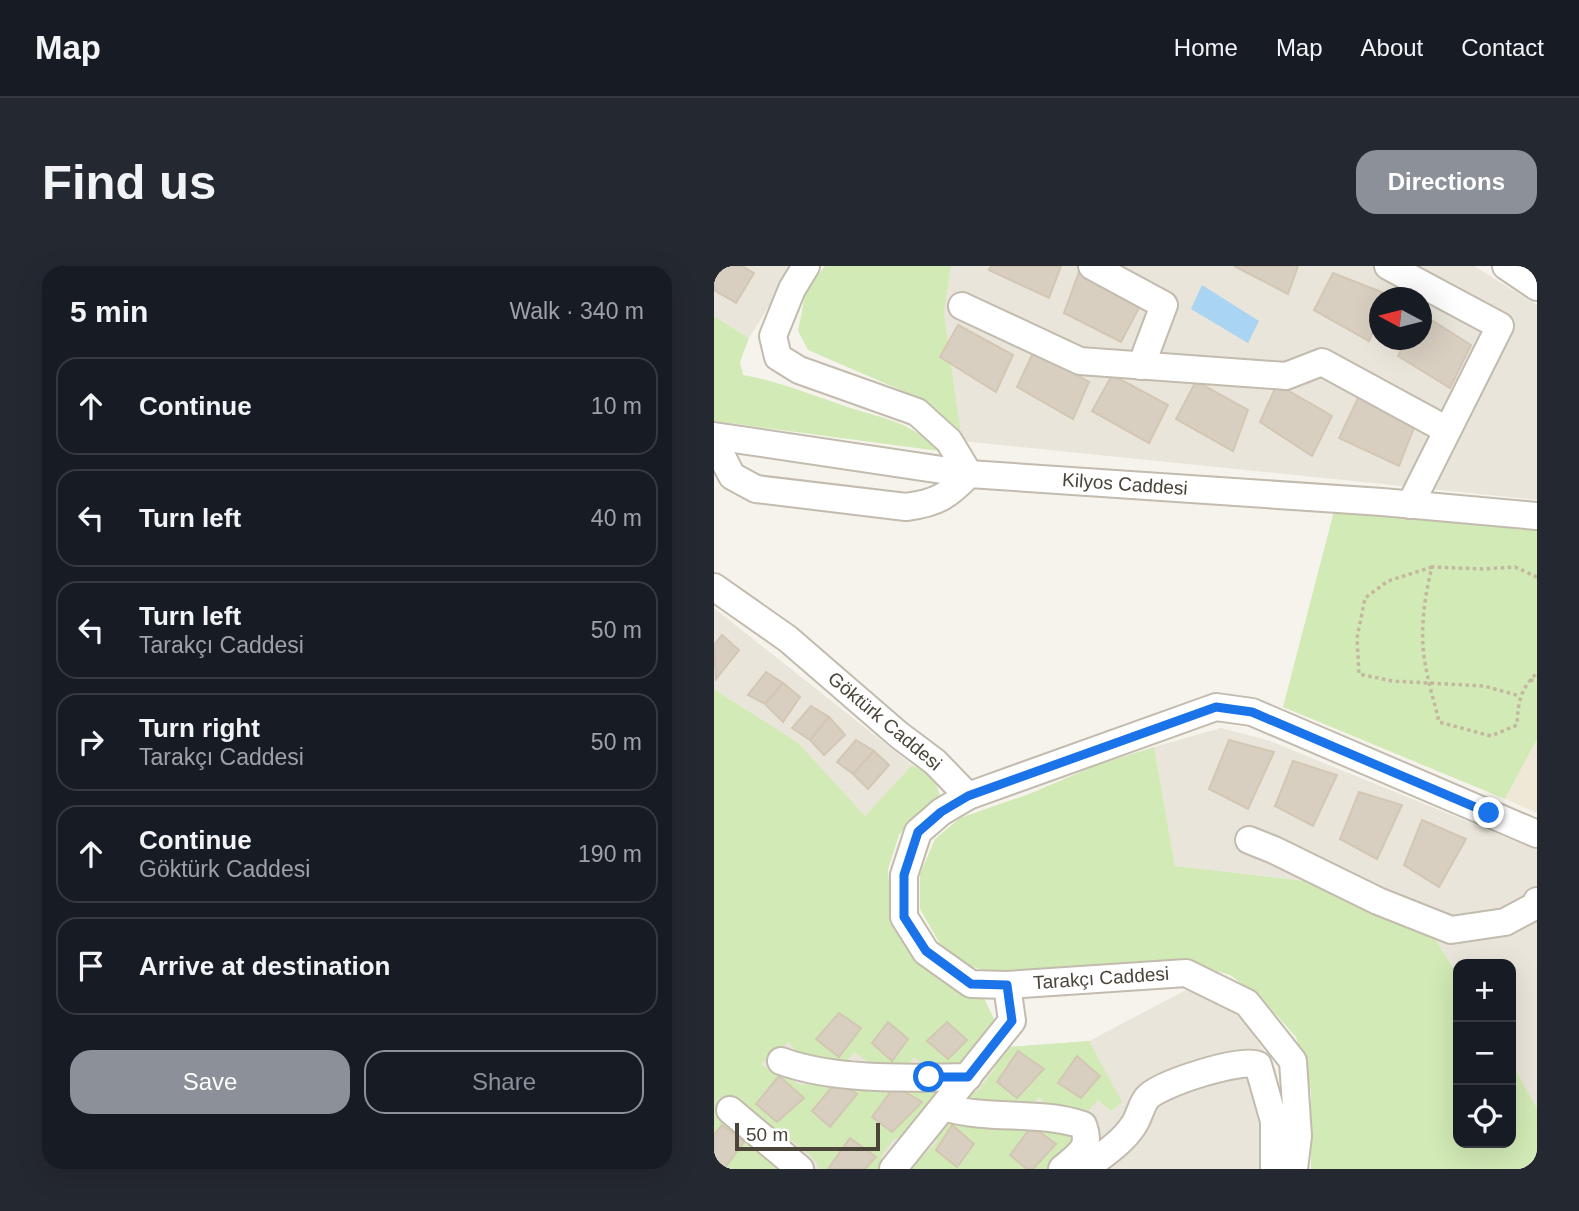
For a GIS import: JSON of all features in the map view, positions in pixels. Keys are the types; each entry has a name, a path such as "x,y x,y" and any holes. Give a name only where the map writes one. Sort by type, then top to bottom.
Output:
{"street":[{"path":"714,439 732,476 756,489 906,507 930,504 951,492 969,474 949,441 917,412 799,370 778,357 773,336 792,289 806,266"},
{"path":"1091,266 1164,305 1141,366"},
{"path":"1388,266 1500,326 1410,505"},
{"path":"1506,266 1537,286"},
{"path":"962,306 1080,361 1286,376 1322,362 1447,430"},
{"name":"Kilyos Caddesi","path":"714,439 969,474 1537,516"},
{"name":"Göktürk Caddesi","path":"714,587 788,639 899,735 935,762 968,796"},
{"path":"968,796 1216,707 1252,712 1537,834"},
{"name":"Tarakçı Caddesi","path":"968,796 941,812 918,832 904,875 904,917 926,951 971,984 1007,985 1186,973 1247,1003 1293,1061 1298,1136 1294,1169"},
{"path":"1249,840 1378,901 1451,930 1505,922 1535,906 1537,901"},
{"path":"893,1169 1012,1021 1007,985"},
{"path":"781,1061 802,1069 874,1076 968,1077"},
{"path":"1085,1169 1130,1130 1140,1116 1147,1098 1154,1093 1220,1067 1250,1062 1258,1065 1274,1121 1274,1169"},
{"path":"944,1107 965,1114 1048,1118 1083,1125 1087,1136 1084,1150 1062,1169"},
{"path":"730,1110 800,1169"}],"path":[{"path":"1432,567 1426,591 1425,666 1439,722 1491,736 1517,725 1518,701 1537,673"},
{"path":"1520,696 1484,687 1392,681 1359,674 1357,638 1365,598 1388,581 1432,567 1515,567 1537,577"},
{"path":"1530,680 1537,681"}],"shaded area":[{"path":"714,266 794,266 749,338 714,316"},
{"path":"951,266 1474,266 1537,305 1537,500 962,441 944,313"},
{"path":"714,608 912,765 865,817 797,743 714,689"},
{"path":"1221,728 1270,741 1537,850 1537,1108 1516,1071 1516,959 1453,959 1453,968 1434,937 1306,881 1175,866 1154,747"},
{"path":"1537,739 1537,813 1505,799"},
{"path":"1186,990 1218,1001 1243,1020 1276,1069 1284,1114 1279,1169 714,1169 714,1115 761,1064 789,1042 987,1006 1009,1047 1089,1041"}],"green space":[{"path":"825,266 951,266 944,313 962,441 912,395 808,350 798,331 806,290"},
{"path":"714,316 749,338 740,362 743,375 781,384 894,421 928,440 939,451 714,421"},
{"path":"1334,511 1537,526 1537,739 1505,799 1283,707"},
{"path":"714,689 798,743 865,816 912,765 930,777 938,790 940,796 919,812 899,835 888,869 892,922 920,963 968,992 984,998 996,1023 963,1065 927,1067 914,1057 906,1067 871,1064 854,1052 843,1066 803,1060 789,1042 761,1064 775,1074 788,1076 801,1084 815,1078 845,1080 855,1089 937,1090 937,1095 901,1138 895,1138 881,1156 882,1164 878,1169 819,1169 814,1159 805,1151 786,1137 780,1138 731,1096 718,1111 782,1169 714,1169"},
{"path":"1154,747 1175,866 1306,881 1434,937 1453,968 1453,1148 1516,1148 1516,1071 1537,1108 1537,1169 1311,1169 1311,1091 1296,1037 1263,1000 1230,975 1180,960 1116,963 1056,973 1002,974 959,964 939,942 920,909 920,874 935,839 960,818 1029,794 1097,765"},
{"path":"1089,1041 1122,1102 1111,1111 1098,1100 1089,1110 1049,1108 1039,1097 1031,1106 1027,1103 1024,1107 971,1103 966,1098 970,1092 976,1092 995,1069 994,1063 1009,1047"},
{"path":"947,1121 961,1121 965,1127 1055,1128 1074,1136 1072,1149 1049,1169 910,1169 937,1142 935,1135"}],"water":[{"path":"1202,285 1259,321 1248,343 1191,309"}],"building":[{"path":"714,266 742,266 754,273 736,303 714,290"},
{"path":"991,266 1061,266 1049,298 989,270"},
{"path":"1234,266 1298,266 1288,294"},
{"path":"1079,272 1140,306 1121,342 1064,313"},
{"path":"1333,273 1369,287 1369,341 1314,310"},
{"path":"1432,320 1471,345 1450,388 1398,356 1401,350 1432,350"},
{"path":"958,325 1013,355 996,392 940,357"},
{"path":"1034,351 1089,382 1073,419 1017,387"},
{"path":"1112,375 1168,405 1149,443 1092,411"},
{"path":"1196,381 1248,410 1233,451 1176,419"},
{"path":"1277,384 1332,416 1312,456 1260,422"},
{"path":"1360,394 1415,425 1399,466 1339,438"},
{"path":"722,635 739,650 716,679 714,645"},
{"path":"766,672 783,683 765,704 748,695"},
{"path":"783,683 800,697 783,722 765,704"},
{"path":"811,706 829,717 810,740 792,728"},
{"path":"829,717 845,735 824,755 810,740"},
{"path":"856,740 874,751 853,774 837,762"},
{"path":"1229,740 1274,752 1248,809 1209,789"},
{"path":"874,751 889,765 868,789 853,774"},
{"path":"1293,761 1337,775 1313,826 1275,806"},
{"path":"1359,792 1402,805 1377,859 1340,839"},
{"path":"1422,820 1466,839 1439,887 1404,865"},
{"path":"839,1013 861,1028 839,1057 816,1039"},
{"path":"888,1022 908,1039 892,1061 872,1043"},
{"path":"947,1022 967,1040 948,1059 927,1041"},
{"path":"1018,1051 1044,1069 1017,1098 997,1082"},
{"path":"1077,1056 1100,1076 1081,1098 1058,1083"},
{"path":"779,1076 804,1098 777,1122 756,1104"},
{"path":"837,1081 857,1094 830,1127 812,1111"},
{"path":"895,1086 922,1102 892,1132 872,1117"},
{"path":"722,1125 744,1142 724,1169 714,1162 714,1135"},
{"path":"952,1125 974,1144 957,1167 936,1150"},
{"path":"1032,1126 1056,1144 1033,1169 1027,1169 1010,1155"},
{"path":"850,1138 876,1157 865,1169 828,1169"}],"route":[{"path":"929,1077 968,1077 1012,1021 1007,985 971,984 926,951 904,917 904,875 918,832 941,812 968,796 1216,707 1252,712 1489,813"}]}
